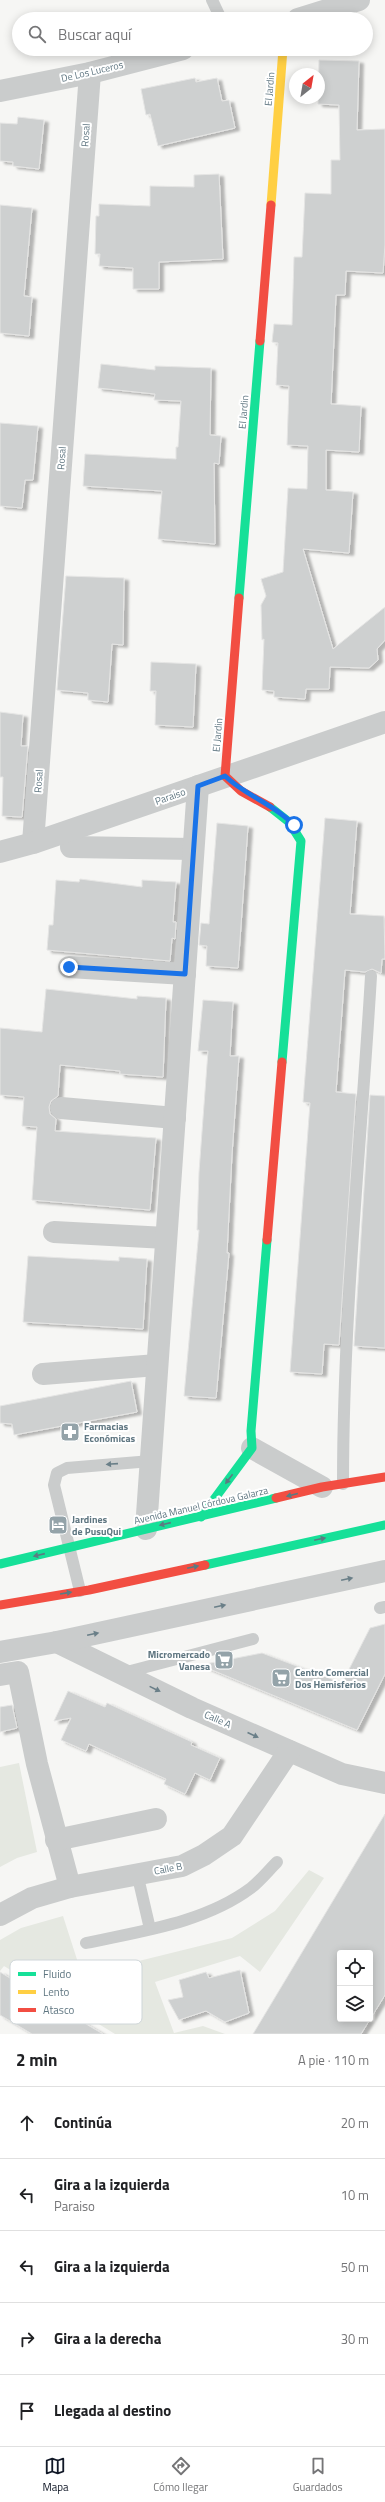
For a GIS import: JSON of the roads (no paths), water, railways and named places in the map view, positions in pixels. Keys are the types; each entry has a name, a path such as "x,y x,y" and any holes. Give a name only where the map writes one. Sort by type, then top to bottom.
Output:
{"street":[{"path":"320,12 359,0"},
{"name":"De Los Luceros","path":"0,90 90,73 156,56"},
{"name":"El Jardin","path":"225,776 282,56"},
{"name":"Rosal","path":"33,843 90,73"},
{"name":"Paraiso","path":"0,852 33,843 385,722"},
{"path":"201,1516 252,1448 251,1432 301,841 294,825 283,814 240,790 225,776"},
{"path":"146,1529 198,786"},
{"path":"71,848 193,849"},
{"path":"69,967 185,974"},
{"path":"61,1108 174,1118"},
{"path":"54,1232 166,1238"},
{"path":"43,1374 157,1365"},
{"path":"252,1448 332,1486"},
{"name":"Avenida Manuel Córdova Galarza","path":"0,1564 332,1486 385,1477"},
{"path":"0,1605 80,1591 385,1525"},
{"path":"0,1652 57,1642 385,1571"},
{"name":"Calle A","path":"57,1642 289,1751 342,1774 384,1779"},
{"path":"0,1676 18,1672 56,1840 70,1887"},
{"name":"Calle B","path":"0,1915 32,1898 70,1887 138,1873 182,1866 218,1847 232,1836 289,1751"},
{"path":"56,1840 156,1819"}],"lane":[{"path":"212,0 218,12"},
{"path":"332,1486 343,1402 351,1259 371,976"},
{"path":"80,1591 54,1485 57,1473 67,1468 151,1461"},
{"path":"122,1673 253,1639"},
{"path":"86,1943 182,1921 218,1906 251,1888 277,1862"},
{"path":"138,1873 150,1929"}],"place":[{"name":"Farmacias Económicas","path":"70,1432"},
{"name":"Jardines de PusuQui","path":"58,1525"},
{"name":"Micromercado Vanesa","path":"224,1660"},
{"name":"Centro Comercial Dos Hemisferios","path":"281,1678"}]}
